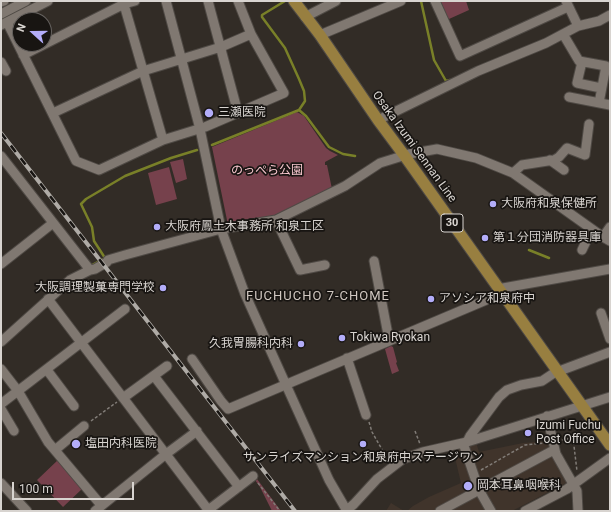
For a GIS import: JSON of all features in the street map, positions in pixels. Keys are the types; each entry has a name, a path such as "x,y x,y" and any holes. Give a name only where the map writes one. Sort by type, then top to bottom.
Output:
{"main road":[{"name":"Osaka Izumi Sennan Line","path":"294,1 320,35 378,120 610,445"}],"street":[{"path":"1,14 26,1"},
{"path":"48,1 4,24 23,55 76,161 99,170 163,140 200,129 284,93 251,34 238,1"},
{"path":"23,55 124,3 135,1"},
{"path":"166,1 200,129 221,229 245,294 329,480 346,511 377,479 403,459 423,452 465,443 610,397"},
{"path":"208,1 238,113"},
{"path":"305,17 336,1"},
{"path":"320,35 364,18 401,1"},
{"path":"435,1 460,56 567,4 578,26"},
{"path":"124,3 163,140"},
{"path":"378,120 478,71 546,43 578,26 610,15"},
{"path":"52,113 143,71 221,47 251,34"},
{"path":"563,34 579,61 606,66 598,103"},
{"path":"1,62 6,71"},
{"path":"582,62 576,83 601,88"},
{"path":"569,97 610,105"},
{"path":"513,173 522,165 559,157 567,148 585,155 589,124"},
{"path":"1,342 48,298 70,280 95,269 108,260 221,229 276,220 345,186 380,163 404,155 438,149 476,158 513,173 606,239 610,228"},
{"path":"550,160 564,170"},
{"path":"3,161 90,270"},
{"path":"276,220 300,270 325,265"},
{"path":"1,264 53,223"},
{"path":"582,250 592,229"},
{"path":"374,261 378,281 376,293 389,340"},
{"path":"192,359 221,402 228,408 495,296 501,292 503,288 610,269"},
{"path":"48,298 208,511 253,476"},
{"path":"1,404 125,310"},
{"path":"601,313 610,338"},
{"path":"465,443 499,397 507,390 521,385 542,381 554,373 610,352"},
{"path":"347,358 366,415"},
{"path":"123,398 167,366"},
{"path":"1,369 18,391 48,442 98,508 197,431"},
{"path":"47,370 74,406"},
{"path":"154,376 239,487"},
{"path":"1,409 14,431"},
{"path":"547,416 555,451 577,491 578,511"},
{"path":"55,450 84,426"},
{"path":"465,443 479,490 491,511"},
{"path":"440,511 552,451 555,451"},
{"path":"525,511 574,484 610,458"},
{"path":"1,483 28,511"}],"path":[{"path":"84,426 123,398"},
{"path":"366,415 372,432 388,462 392,466"},
{"path":"415,431 423,452"},
{"path":"253,476 280,511"}],"shaded area":[{"path":"550,441 566,479 566,483 512,511 407,511 429,497 461,483 456,462 457,450 476,442 479,452 523,443"},
{"path":"391,503 404,511 386,511"}],"green space":[{"path":"439,1 466,1 469,10 449,19 446,18"},
{"name":"のっぺら公園","path":"297,112 304,116 326,148 338,155 325,162 332,189 275,215 228,225 212,147"},
{"path":"183,159 187,179 176,183 170,162"},
{"path":"169,167 177,199 156,205 148,173"},
{"path":"391,346 393,347 399,371 392,374 385,349"},
{"path":"59,459 82,489 63,507 37,480"},
{"path":"257,479 281,511 272,511 255,480"}],"waterway":[{"path":"212,145 299,110 305,101 304,91 285,48 262,17 262,15 285,1"},
{"path":"421,1 434,60 446,81 450,80"},
{"path":"299,110 306,116 329,147 343,154 355,156"},
{"path":"92,265 105,258 94,241 92,227 81,204 86,199 125,176 171,158 197,150"},
{"path":"529,250 549,258"}],"railway":[{"path":"1,133 295,511"}],"place":[{"name":"三瀬医院","path":"209,113"},
{"name":"大阪府和泉保健所","path":"493,204"},
{"name":"大阪府鳳土木事務所 和泉工区","path":"157,227"},
{"name":"第１分団消防器具庫","path":"485,238"},
{"name":"大阪調理製菓専門学校","path":"163,288"},
{"name":"アソシア和泉府中","path":"431,299"},
{"name":"Tokiwa Ryokan","path":"342,338"},
{"name":"久我胃腸科内科","path":"301,344"},
{"name":"Izumi Fuchu Post Office","path":"528,433"},
{"name":"塩田内科医院","path":"76,444"},
{"name":"サンライズマンション和泉府中ステージワン","path":"363,444"},
{"name":"岡本耳鼻咽喉科","path":"468,486"}],"district":[{"name":"FUCHUCHO 7-CHOME","path":"318,297"}]}
